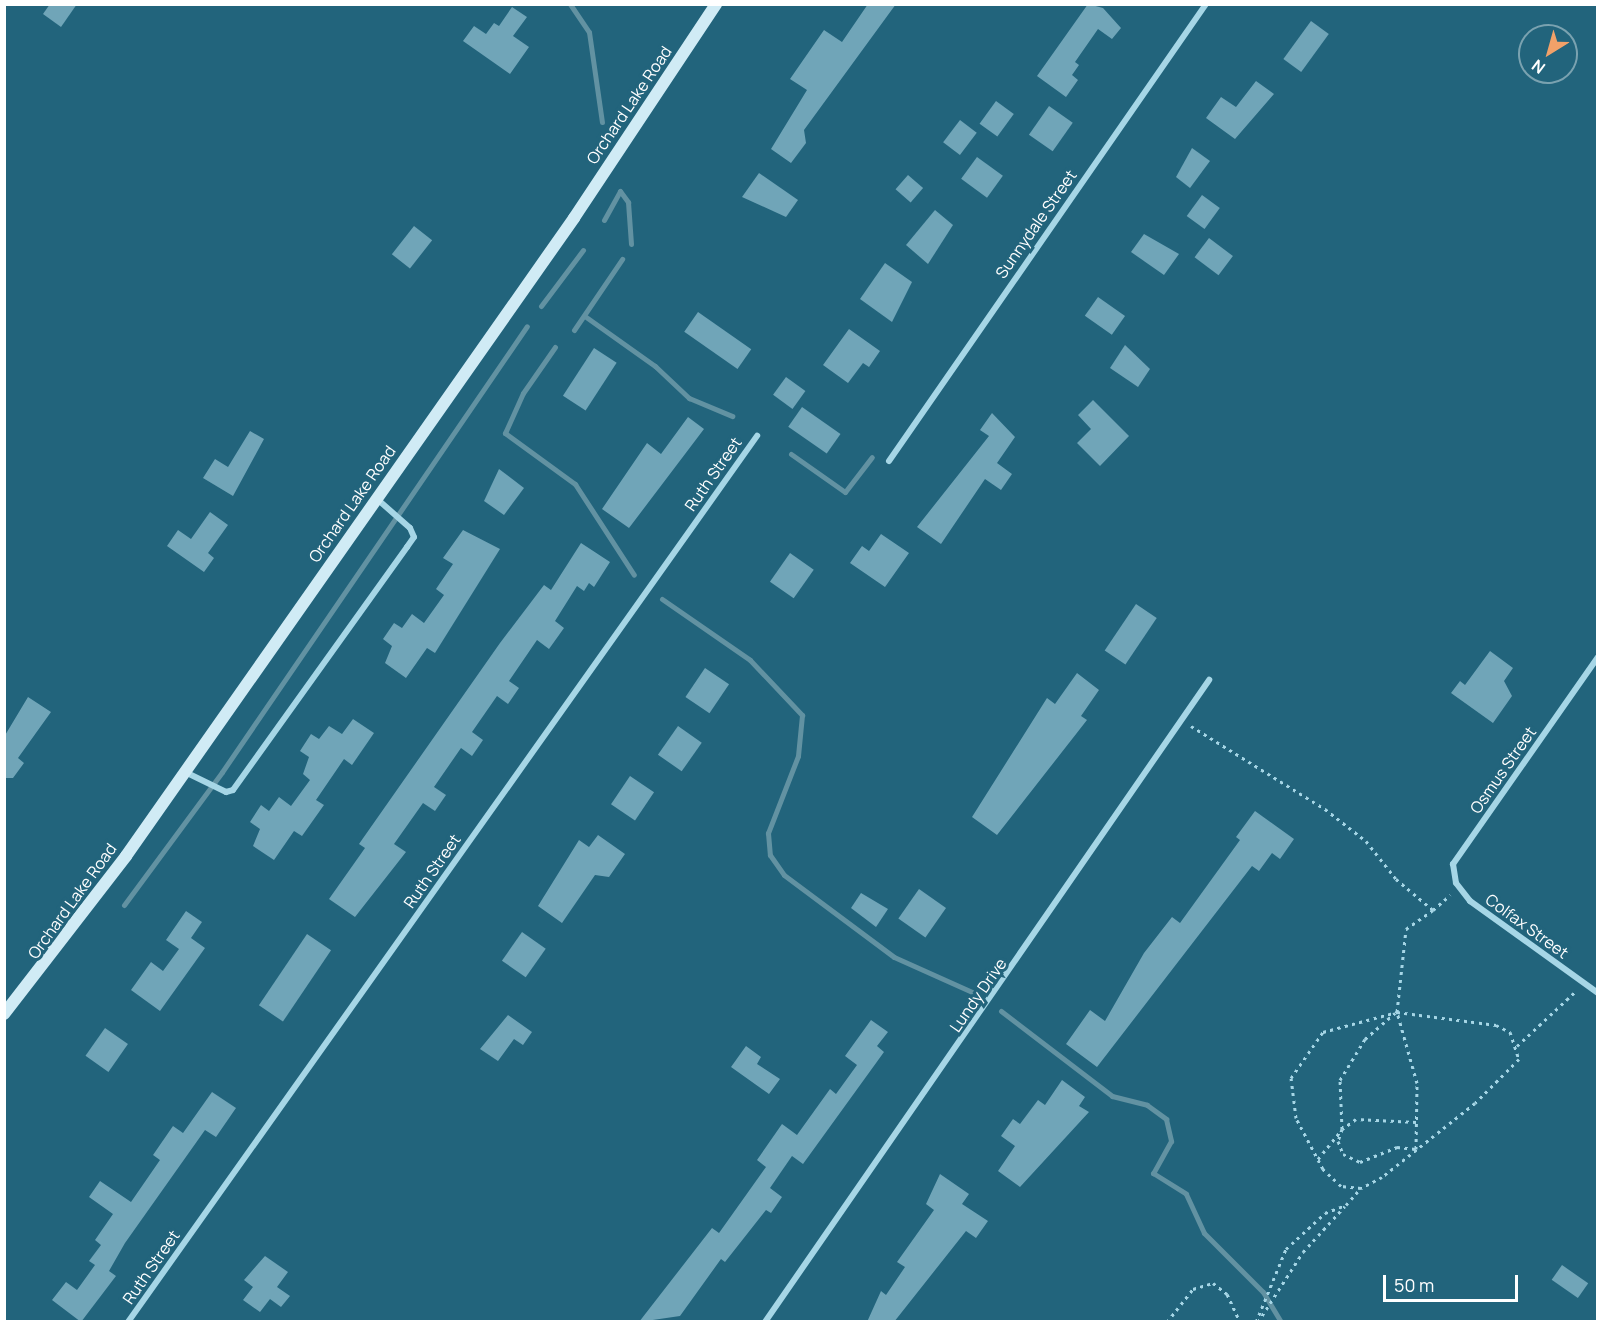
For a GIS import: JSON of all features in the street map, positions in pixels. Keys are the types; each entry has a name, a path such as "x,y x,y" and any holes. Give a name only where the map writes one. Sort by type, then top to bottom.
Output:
{"main road":[{"name":"Orchard Lake Road","path":"4,1014 50,962 376,498 716,4"}],"street":[{"name":"Sunnydale Street","path":"889,461 1206,4"},
{"name":"Ruth Street","path":"128,1322 757,436"},
{"path":"182,771 226,792 233,790 407,548 414,537 410,528 376,498"},
{"name":"Osmus Street","path":"1460,888 1454,864 1598,657"},
{"name":"Lundy Drive","path":"765,1322 1209,680"},
{"name":"Colfax Street","path":"1460,888 1470,901 1598,993"}],"path":[{"path":"1181,721 1325,809 1366,841 1396,879 1433,910"},
{"path":"1416,1149 1417,1083 1396,1012 1406,929 1460,888"},
{"path":"1517,1046 1551,1020 1583,983"},
{"path":"1396,1012 1365,1039 1340,1080 1342,1129 1338,1141 1351,1160 1360,1162 1397,1147 1416,1149"},
{"path":"1257,1322 1303,1252 1361,1188 1416,1149 1512,1069 1519,1059 1517,1046 1510,1032 1496,1025 1396,1012 1323,1032 1291,1078 1290,1098 1318,1159 1341,1186 1361,1188"},
{"path":"1318,1159 1342,1129 1356,1119 1416,1122"},
{"path":"1257,1322 1286,1248 1325,1213 1346,1205"},
{"path":"1167,1322 1193,1289 1213,1283 1247,1322"},
{"path":"1239,1322 1242,1317"}],"building":[{"path":"50,4 77,4 61,27 43,14"},
{"path":"868,4 896,4 804,130 806,143 791,163 771,149 807,90 790,79 824,30 842,42"},
{"path":"1088,4 1103,8 1121,28 1112,39 1098,29 1075,62 1079,65 1072,75 1078,80 1066,97 1037,76"},
{"path":"512,7 527,17 513,36 529,47 510,74 463,41 474,26 486,34 494,23 499,26"},
{"path":"1311,21 1329,34 1301,72 1283,59"},
{"path":"1256,81 1274,94 1235,139 1206,118 1221,97 1236,107"},
{"path":"996,101 1014,114 997,137 980,124"},
{"path":"1049,106 1073,123 1053,151 1029,135"},
{"path":"960,120 977,133 960,155 943,142"},
{"path":"1192,148 1210,161 1190,188 1176,177"},
{"path":"977,157 1003,176 987,198 961,179"},
{"path":"759,173 798,200 786,217 742,197"},
{"path":"908,175 923,188 911,202 896,189"},
{"path":"1202,195 1220,208 1205,229 1187,216"},
{"path":"935,210 953,225 928,264 906,245"},
{"path":"414,226 432,240 410,269 392,254"},
{"path":"1144,234 1179,254 1164,275 1131,252"},
{"path":"1209,238 1233,256 1219,275 1195,257"},
{"path":"885,263 912,282 892,322 860,299"},
{"path":"1098,297 1125,316 1112,335 1085,316"},
{"path":"698,312 751,349 737,369 684,332"},
{"path":"849,329 880,351 869,367 863,363 848,383 823,365"},
{"path":"1125,345 1150,369 1138,387 1110,368"},
{"path":"594,348 617,363 586,411 563,396"},
{"path":"786,377 805,391 792,409 773,395"},
{"path":"1093,400 1129,436 1100,466 1077,443 1091,429 1078,415"},
{"path":"802,407 841,434 827,454 788,427"},
{"path":"992,413 1015,437 997,463 1012,474 1001,490 985,479 941,544 917,527 989,436 980,430"},
{"path":"688,417 704,429 629,528 602,509 647,443 661,454"},
{"path":"250,431 264,439 233,496 203,478 215,459 228,467"},
{"path":"499,469 524,488 504,515 484,501"},
{"path":"210,512 228,525 208,553 214,558 204,572 167,546 178,530 191,539"},
{"path":"463,530 500,549 435,653 427,648 406,678 385,663 392,646 383,639 394,623 402,628 412,614 424,623 444,595 436,589 453,564 443,558"},
{"path":"881,534 909,553 885,587 850,563 862,546 869,551"},
{"path":"581,543 610,562 594,587 589,583 584,591 577,586 555,621 564,628 549,649 537,640 509,681 519,688 508,704 497,696 472,732 483,740 472,756 461,748 434,787 446,795 435,811 423,803 394,844 406,852 355,917 329,899 365,848 359,844 500,643 544,585 551,590"},
{"path":"790,553 814,570 794,598 770,582"},
{"path":"1136,604 1157,618 1125,664 1105,650"},
{"path":"1490,651 1513,668 1504,681 1512,696 1493,723 1451,693 1460,681 1465,685"},
{"path":"705,668 729,684 709,713 685,697"},
{"path":"1077,673 1099,690 1081,716 1087,720 997,835 972,817 1047,698 1055,704"},
{"path":"28,697 51,712 18,758 24,763 13,778 4,778 4,737"},
{"path":"353,719 374,733 352,765 344,759 316,800 324,805 302,836 294,831 274,860 253,846 260,829 250,822 261,805 269,811 279,797 291,806 310,780 303,774 309,757 300,751 311,734 319,739 329,726 342,734"},
{"path":"678,726 702,743 682,771 658,755"},
{"path":"630,776 654,792 635,820 611,804"},
{"path":"1255,811 1294,839 1280,859 1272,853 1259,871 1252,866 1097,1067 1066,1044 1090,1010 1105,1021 1144,953 1172,917 1180,923 1240,840 1236,837"},
{"path":"598,835 625,854 609,877 595,875 562,923 538,906 579,840 589,847"},
{"path":"919,889 946,908 925,937 898,918"},
{"path":"861,893 888,909 876,927 851,908"},
{"path":"186,911 202,922 191,938 205,948 160,1011 131,990 151,962 163,971 179,949 166,940"},
{"path":"522,932 546,949 526,977 502,961"},
{"path":"307,934 331,950 283,1022 259,1005"},
{"path":"508,1015 532,1032 523,1045 514,1039 498,1061 480,1049"},
{"path":"871,1020 888,1032 877,1046 884,1052 803,1164 792,1156 770,1188 782,1197 771,1213 766,1210 725,1262 721,1259 680,1316 639,1322 712,1228 719,1233 766,1167 757,1160 782,1124 797,1135 830,1089 836,1094 857,1065 845,1056"},
{"path":"105,1028 128,1044 108,1072 85,1056"},
{"path":"746,1046 761,1057 757,1064 780,1079 769,1094 731,1067"},
{"path":"1062,1080 1085,1097 1079,1106 1089,1112 1020,1187 998,1171 1015,1146 1001,1136 1013,1119 1020,1124 1038,1100 1045,1105"},
{"path":"212,1092 236,1108 216,1137 205,1130 125,1243 109,1271 116,1276 81,1322 52,1300 66,1282 77,1290 95,1265 89,1261 101,1245 95,1240 113,1214 89,1197 100,1181 131,1202 160,1160 153,1155 173,1126 183,1133"},
{"path":"940,1174 969,1194 962,1204 988,1221 976,1238 966,1231 894,1322 867,1322 881,1291 886,1295 905,1267 897,1262 934,1210 926,1204"},
{"path":"265,1256 288,1272 277,1287 290,1296 281,1307 270,1299 260,1312 243,1300 253,1287 244,1280"},
{"path":"1562,1265 1588,1283 1578,1298 1552,1280"}],"waterway":[{"path":"570,4 589,32 602,122"},
{"path":"604,220 620,191 628,202 631,244"},
{"path":"541,306 583,250"},
{"path":"574,330 622,259"},
{"path":"586,317 655,366 689,398 732,416"},
{"path":"124,905 222,772 527,326"},
{"path":"555,347 523,393 505,433 575,484 634,575"},
{"path":"791,454 845,492 872,457"},
{"path":"662,599 750,660 802,715 798,756 768,833 770,855 784,875 894,957 972,992"},
{"path":"1001,1011 1112,1096 1147,1105 1166,1119 1171,1141 1153,1173 1186,1194 1204,1233 1263,1292 1281,1322"}]}
